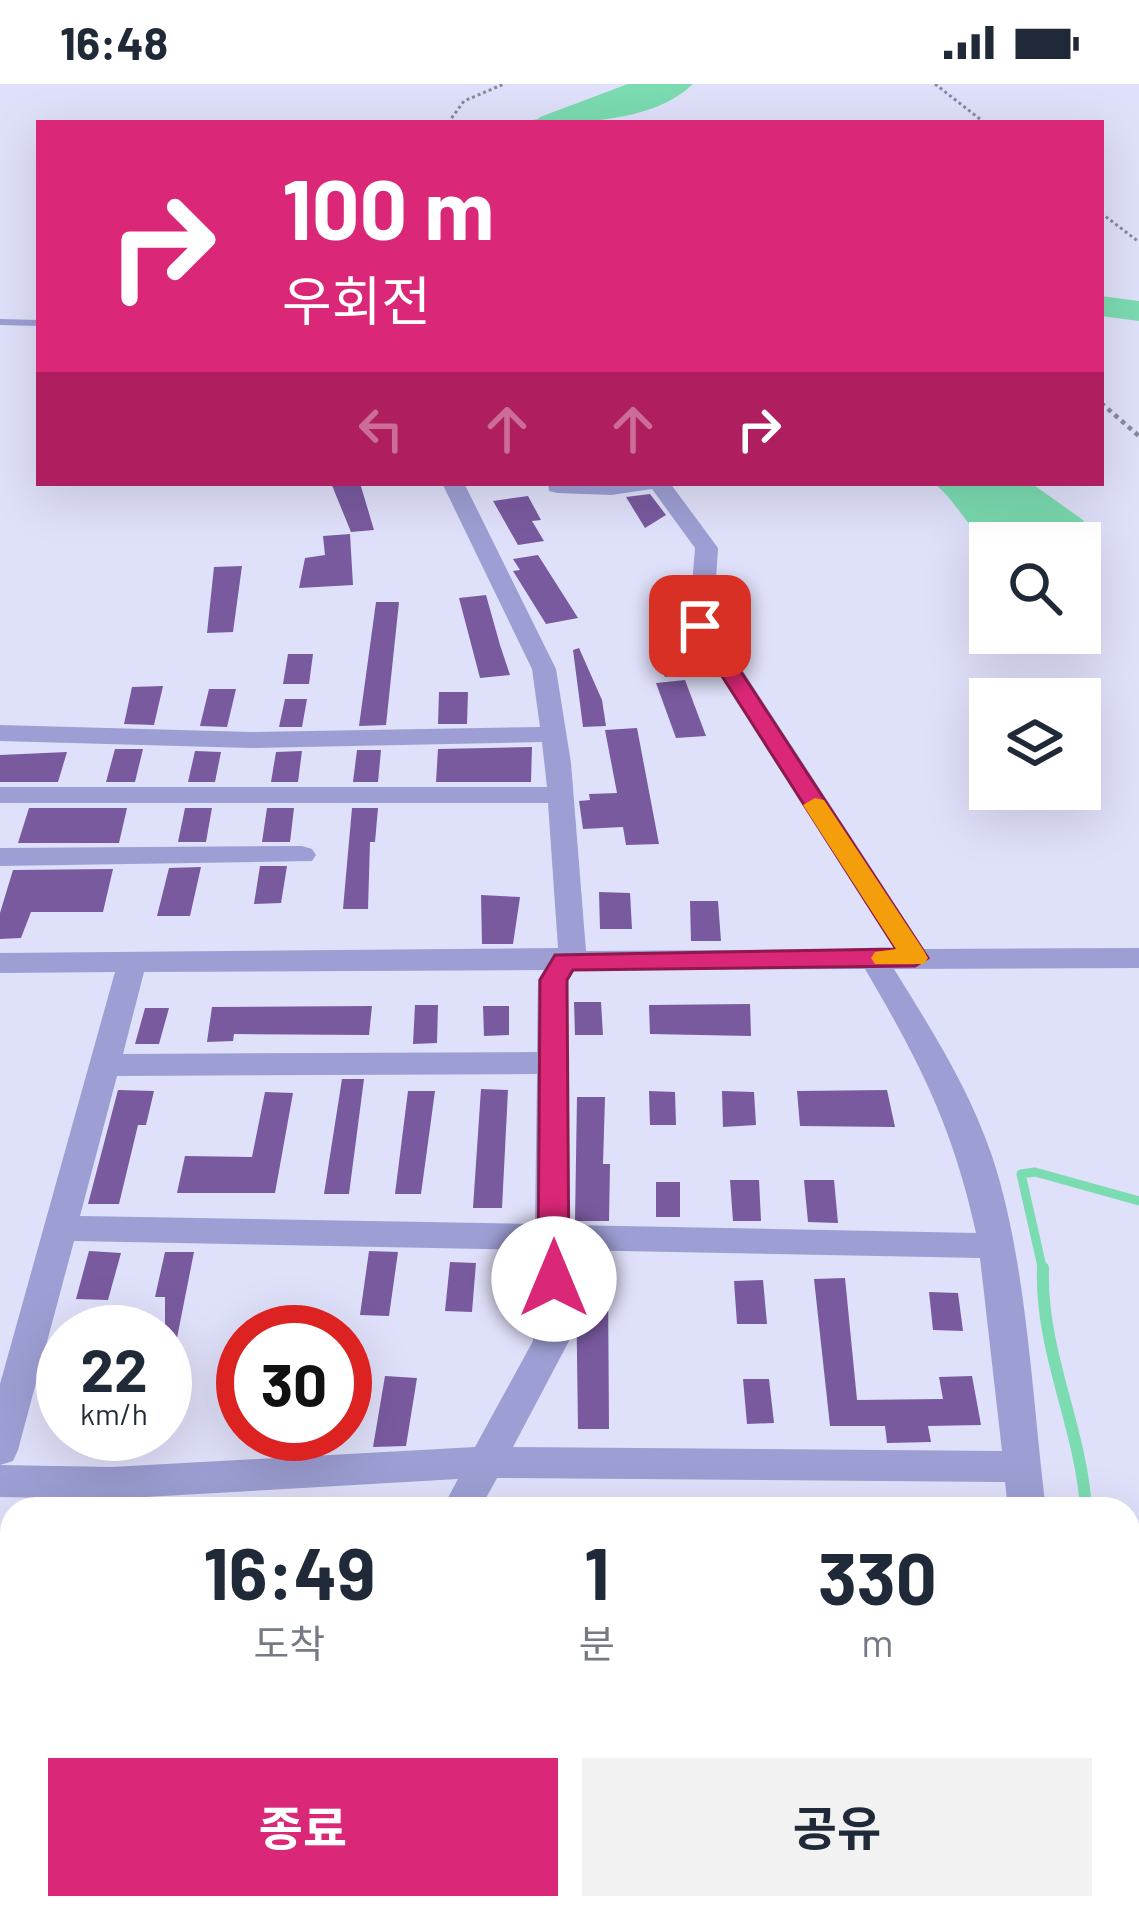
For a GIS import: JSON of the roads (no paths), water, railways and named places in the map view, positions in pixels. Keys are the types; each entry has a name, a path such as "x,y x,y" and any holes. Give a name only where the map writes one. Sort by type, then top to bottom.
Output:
{"street":[{"path":"454,486 544,669 572,948 554,980 551,1341 467,1497"},
{"path":"557,486 629,486"},
{"path":"657,486 705,545 708,558 697,606 700,626 915,958"},
{"path":"0,733 251,740 554,734"},
{"path":"0,795 557,795"},
{"path":"0,857 302,855"},
{"path":"873,958 940,1070 976,1157 996,1246 1026,1497"},
{"path":"0,963 1139,958"},
{"path":"0,1450 132,963"},
{"path":"105,1065 554,1064"},
{"path":"62,1228 996,1246"},
{"path":"0,1481 111,1483 486,1462 1024,1467"}],"lane":[{"path":"0,322 36,323"}],"waterway":[{"path":"558,120 654,84"},
{"path":"1104,306 1139,311"},
{"path":"1043,1271 1021,1174 1035,1172 1139,1201"},
{"path":"1043,1268 1048,1329 1085,1497"}]}
